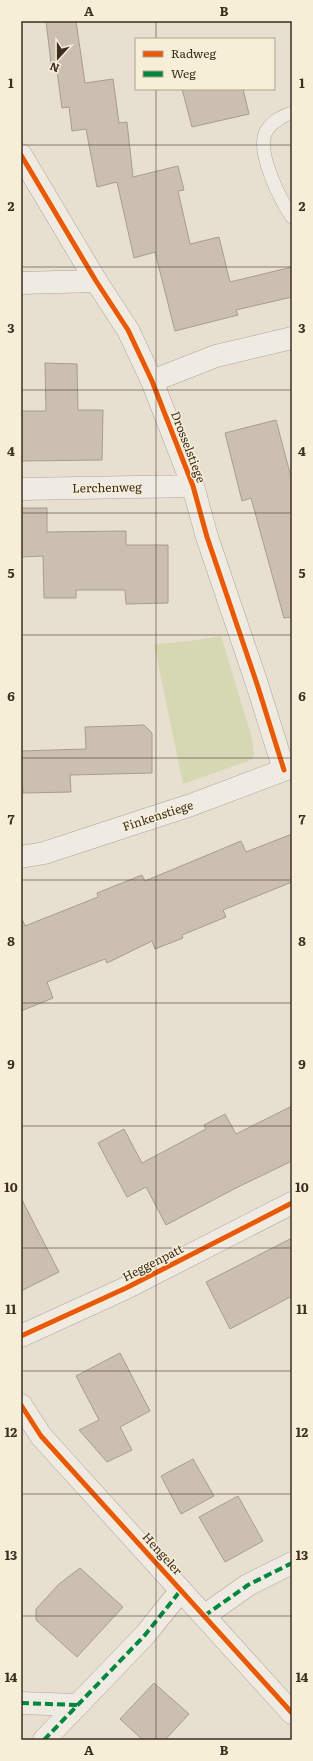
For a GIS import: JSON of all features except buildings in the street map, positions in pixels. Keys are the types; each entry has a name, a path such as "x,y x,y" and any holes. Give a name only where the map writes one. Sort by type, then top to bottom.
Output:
{"street":[{"name":"Drosselstiege","path":"21,155 96,281 128,330 152,381 193,486 207,537 257,684 288,769"},
{"path":"21,283 96,281"},
{"path":"152,381 216,356 292,338"},
{"name":"Lerchenweg","path":"21,489 193,486"},
{"name":"Finkenstiege","path":"21,857 44,853 191,805 288,769"},
{"name":"Heggenpatt","path":"21,1336 126,1288 292,1203"},
{"name":"Hengeler","path":"21,1405 41,1436 292,1713"},
{"path":"204,1616 248,1585 292,1563"},
{"path":"44,1740 76,1705 145,1635 182,1590"},
{"path":"21,1703 76,1705"}],"lane":[{"path":"292,113 283,115 266,130 264,142 266,160 274,186 292,217"}],"green space":[{"path":"221,636 252,738 254,754 251,760 183,784 154,644 190,641"}],"marked path":[{"path":"204,1616 248,1585 292,1563"},
{"path":"44,1740 145,1635 181,1590"},
{"path":"21,1703 77,1705"}],"cycle path":[{"path":"21,155 96,281 128,330 152,381 193,486 207,537 257,684 284,770"},
{"path":"21,1336 126,1288 292,1203"},
{"path":"21,1405 41,1436 292,1713"}]}
